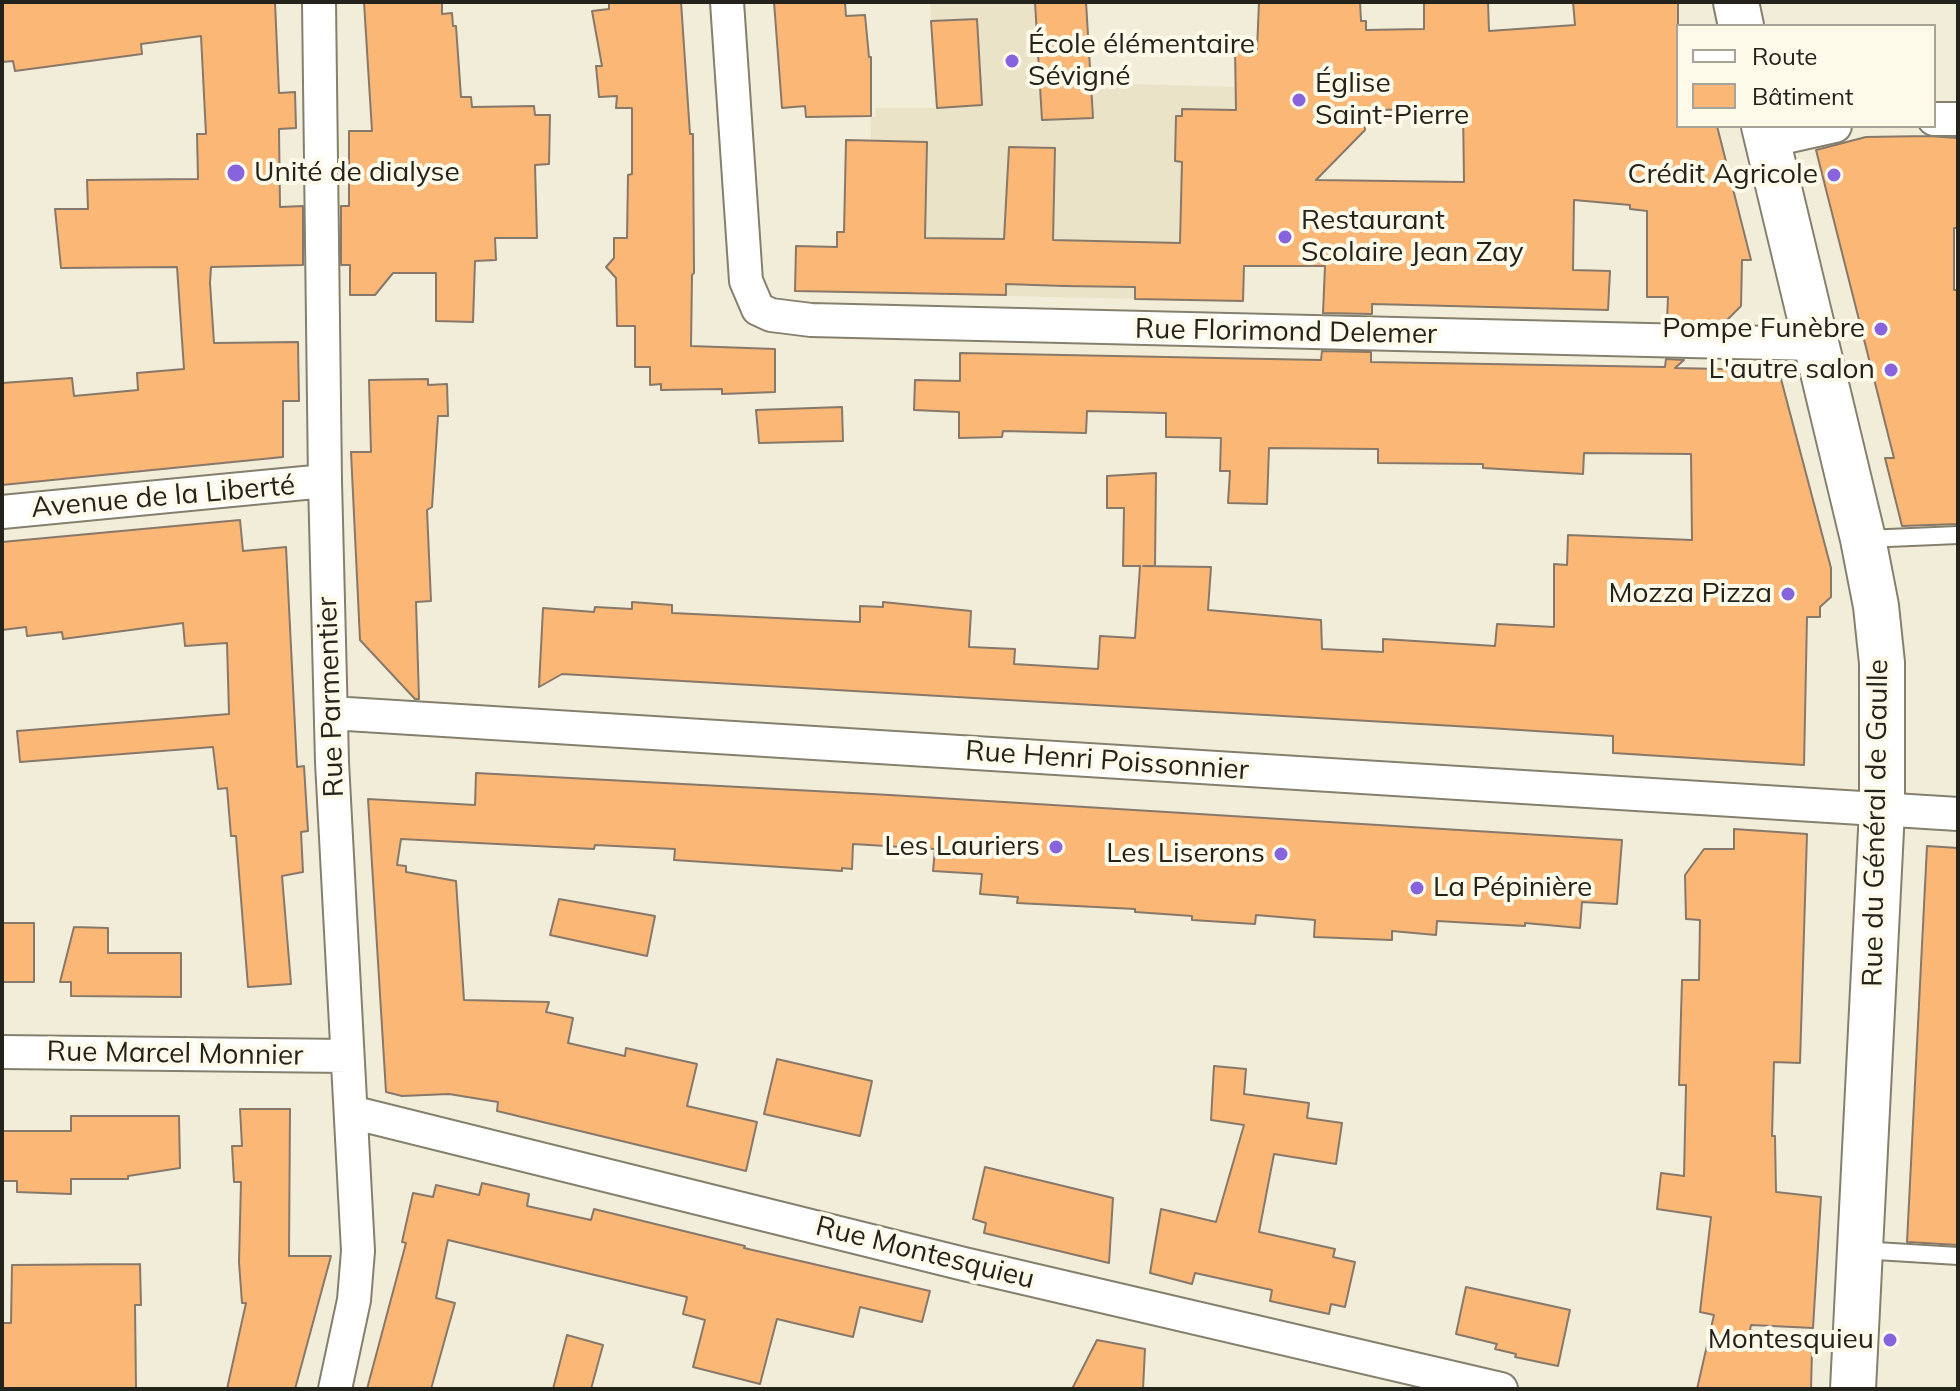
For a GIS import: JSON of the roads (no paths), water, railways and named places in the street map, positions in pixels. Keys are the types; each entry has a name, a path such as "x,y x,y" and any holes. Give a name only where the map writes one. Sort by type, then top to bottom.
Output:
{"street":[{"name":"Rue Parmentier","path":"319,2 331,713 357,1274 335,1389"},
{"name":"Rue Florimond Delemer","path":"727,2 744,261 750,294 758,309 771,315 811,320 1815,344"},
{"path":"1736,2 1741,24"},
{"path":"1936,119 1958,119"},
{"path":"1766,134 1818,128"},
{"name":"Rue du Général de Gaulle","path":"1766,134 1863,539 1876,606 1882,663 1882,810 1853,1389"},
{"name":"Avenue de la Liberté","path":"2,512 325,481"},
{"name":"Rue Henri Poissonnier","path":"331,713 1958,814"},
{"name":"Rue Marcel Monnier","path":"2,1052 347,1056"},
{"name":"Rue Montesquieu","path":"351,1112 964,1264 1501,1389"}],"lane":[{"path":"1863,539 1958,535"},
{"path":"1859,1250 1958,1256"}],"place":[{"name":"École élémentaire Sévigné","path":"1012,61"},
{"name":"Église Saint-Pierre","path":"1299,100"},
{"name":"Unité de dialyse","path":"236,173"},
{"name":"Crédit Agricole","path":"1834,175"},
{"name":"Restaurant Scolaire Jean Zay","path":"1285,237"},
{"name":"Pompe Funèbre","path":"1881,329"},
{"name":"L'autre salon","path":"1891,370"},
{"name":"Mozza Pizza","path":"1788,594"},
{"name":"Les Lauriers","path":"1056,847"},
{"name":"Les Liserons","path":"1281,854"},
{"name":"La Pépinière","path":"1417,888"},
{"name":"Montesquieu","path":"1890,1340"}]}
